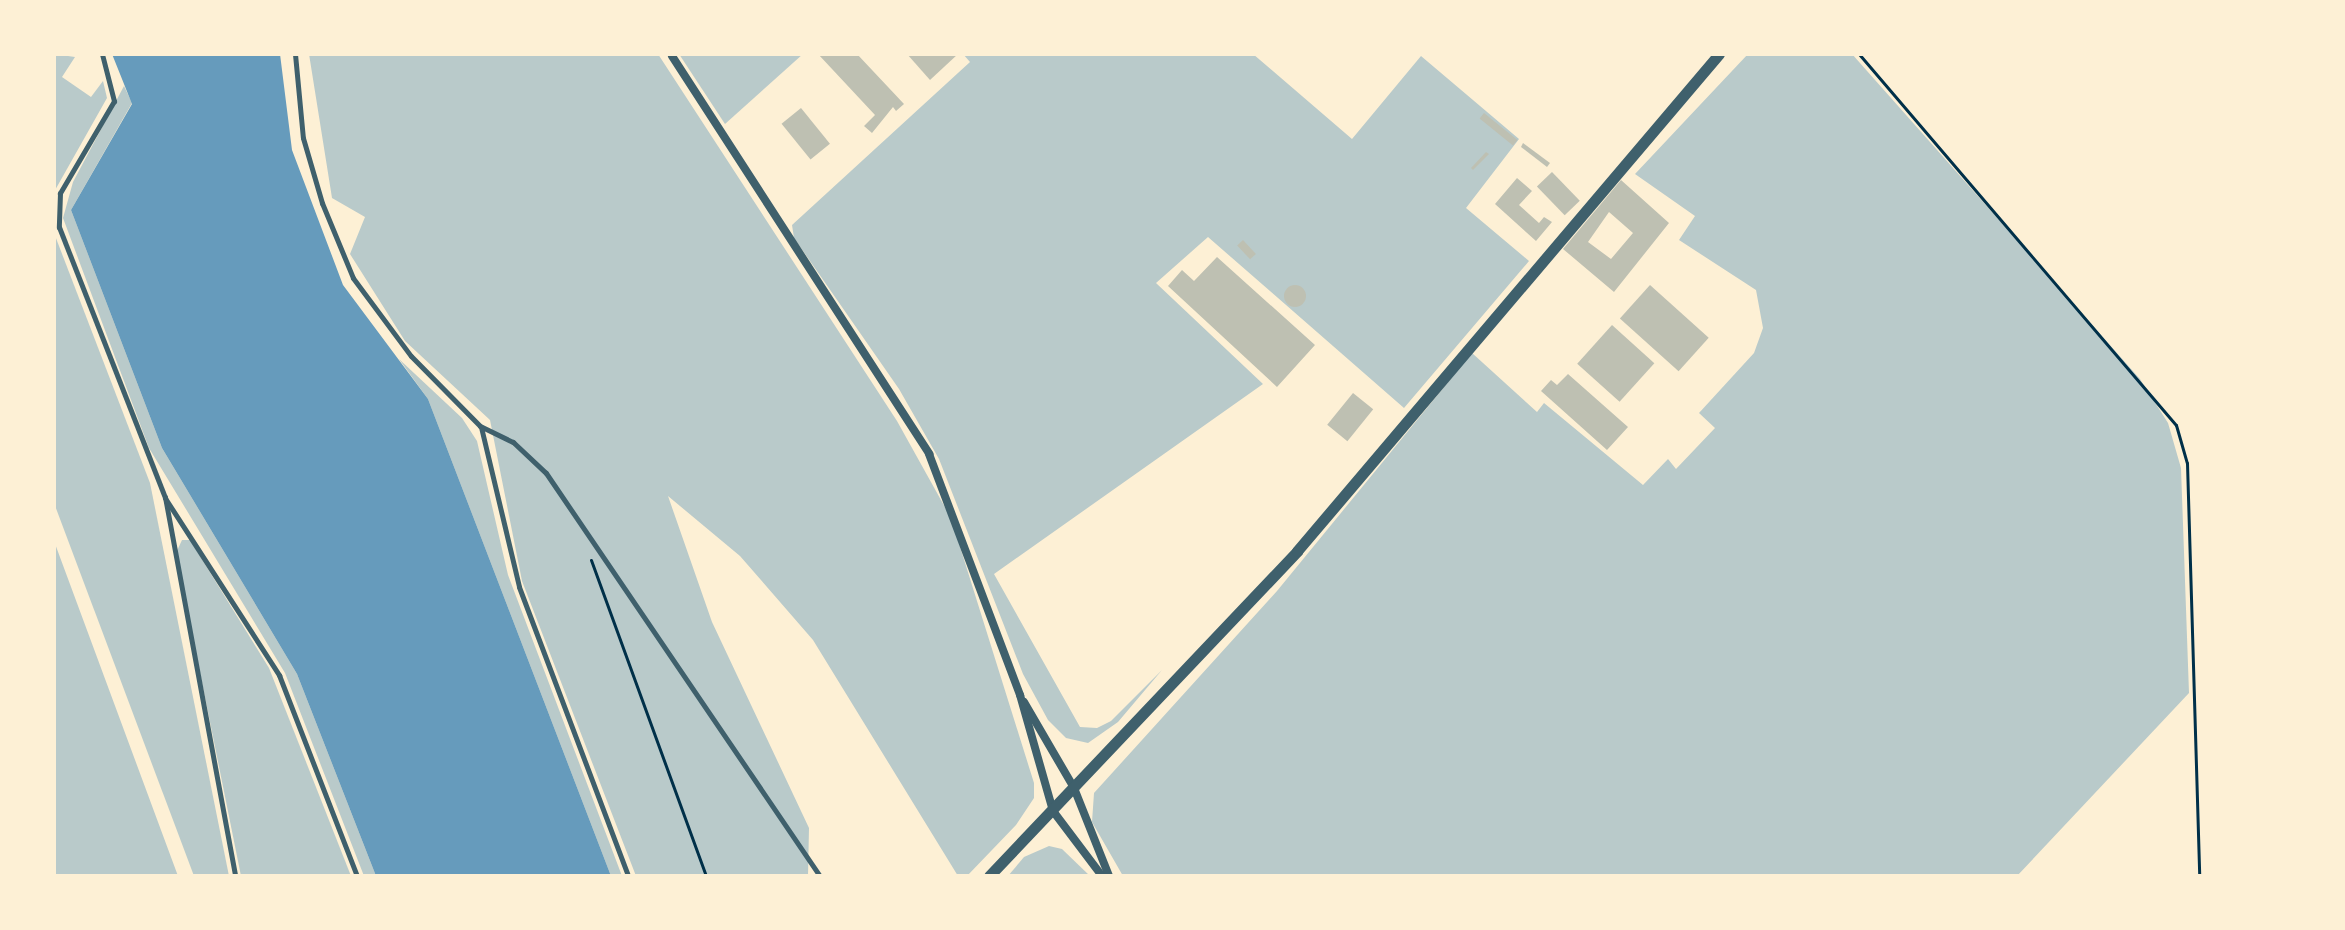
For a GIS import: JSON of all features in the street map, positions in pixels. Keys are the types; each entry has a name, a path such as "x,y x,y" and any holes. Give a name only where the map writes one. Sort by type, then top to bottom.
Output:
{"street":[{"path":"989,876 1297,551 1719,54"},
{"path":"672,56 929,454 1020,695 1053,811 1102,876"},
{"path":"1020,695 1074,788 1109,876"}],"lane":[{"path":"102,54 114,101 60,193 59,227 165,497 235,876"},
{"path":"295,54 303,138 322,203 353,278 411,356 480,426 513,442 546,473 820,876"},
{"path":"480,426 519,587 628,876"},
{"path":"165,497 279,675 357,876"}],"path":[{"path":"1859,54 2176,425 2187,463 2199,876"},
{"path":"590,554 599,592 706,876"}],"shaded area":[{"path":"54,54 75,57 62,77 91,97 103,81 107,98 54,192"},
{"path":"309,54 658,54 897,421 951,518 1034,783 1034,798 1016,825 967,876 958,876 813,640 740,556 668,496 712,622 809,828 808,876 636,876 522,581 490,420 405,341 350,254 365,217 332,198"},
{"path":"679,54 803,54 725,124"},
{"path":"963,54 1253,54 1352,139 1421,56 1519,139 1466,208 1529,261 1404,408 1208,237 1156,283 1263,384 994,574 1080,727 1097,728 1111,721 1162,670 1118,722 1088,743 1066,738 1048,720 1023,674 939,459 899,389 794,238 792,225 970,62"},
{"path":"1748,54 1852,54 2140,379 2168,423 2181,468 2189,693 2017,876 1123,876 1092,822 1094,793 1277,591 1472,353 1537,412 1544,403 1643,485 1668,459 1676,469 1715,428 1699,413 1754,353 1763,328 1756,290 1679,240 1695,216 1635,174"},
{"path":"124,86 132,103 71,210 162,448 297,674 376,876 364,876 285,673 149,448 63,218 73,182"},
{"path":"54,233 150,483 229,876 194,876 54,503"},
{"path":"399,359 462,418 477,441 508,575 622,876 611,876 428,399"},
{"path":"182,540 190,540 269,668 351,876 241,876 176,553"},
{"path":"54,541 158,822 178,876 54,876"},
{"path":"1049,846 1062,849 1090,876 1008,876 1024,857"}],"water":[{"path":"112,54 280,54 292,150 343,285 428,399 611,876 376,876 297,674 162,448 71,210 132,104"}],"building":[{"path":"818,54 857,54 904,104 896,111 893,107 872,133 864,126 875,115"},
{"path":"907,54 958,54 930,80"},
{"path":"801,108 830,144 811,159 782,124"},
{"path":"1484,113 1517,140 1513,146 1480,118"},
{"path":"1523,143 1550,163 1547,167 1521,147"},
{"path":"1486,152 1489,154 1473,170 1471,168"},
{"path":"1552,172 1580,201 1565,215 1537,187"},
{"path":"1517,178 1532,191 1519,205 1539,223 1544,217 1552,222 1536,241 1495,204"},
{"path":"1621,180 1669,223 1614,292 1563,249","holes":["1609,212 1633,233 1611,259 1588,242"]},
{"path":"1243,240 1256,254 1250,259 1237,245"},
{"path":"1217,257 1315,345 1277,387 1168,286 1182,270 1194,281"},
{"path":"1295,285 1303,288 1306,296 1303,304 1295,307 1287,304 1284,296 1287,288"},
{"path":"1650,285 1709,338 1679,371 1620,318"},
{"path":"1612,325 1654,363 1620,402 1577,364"},
{"path":"1568,374 1628,427 1607,450 1541,391 1551,380 1557,385"},
{"path":"1353,393 1373,409 1347,441 1327,425"}]}
